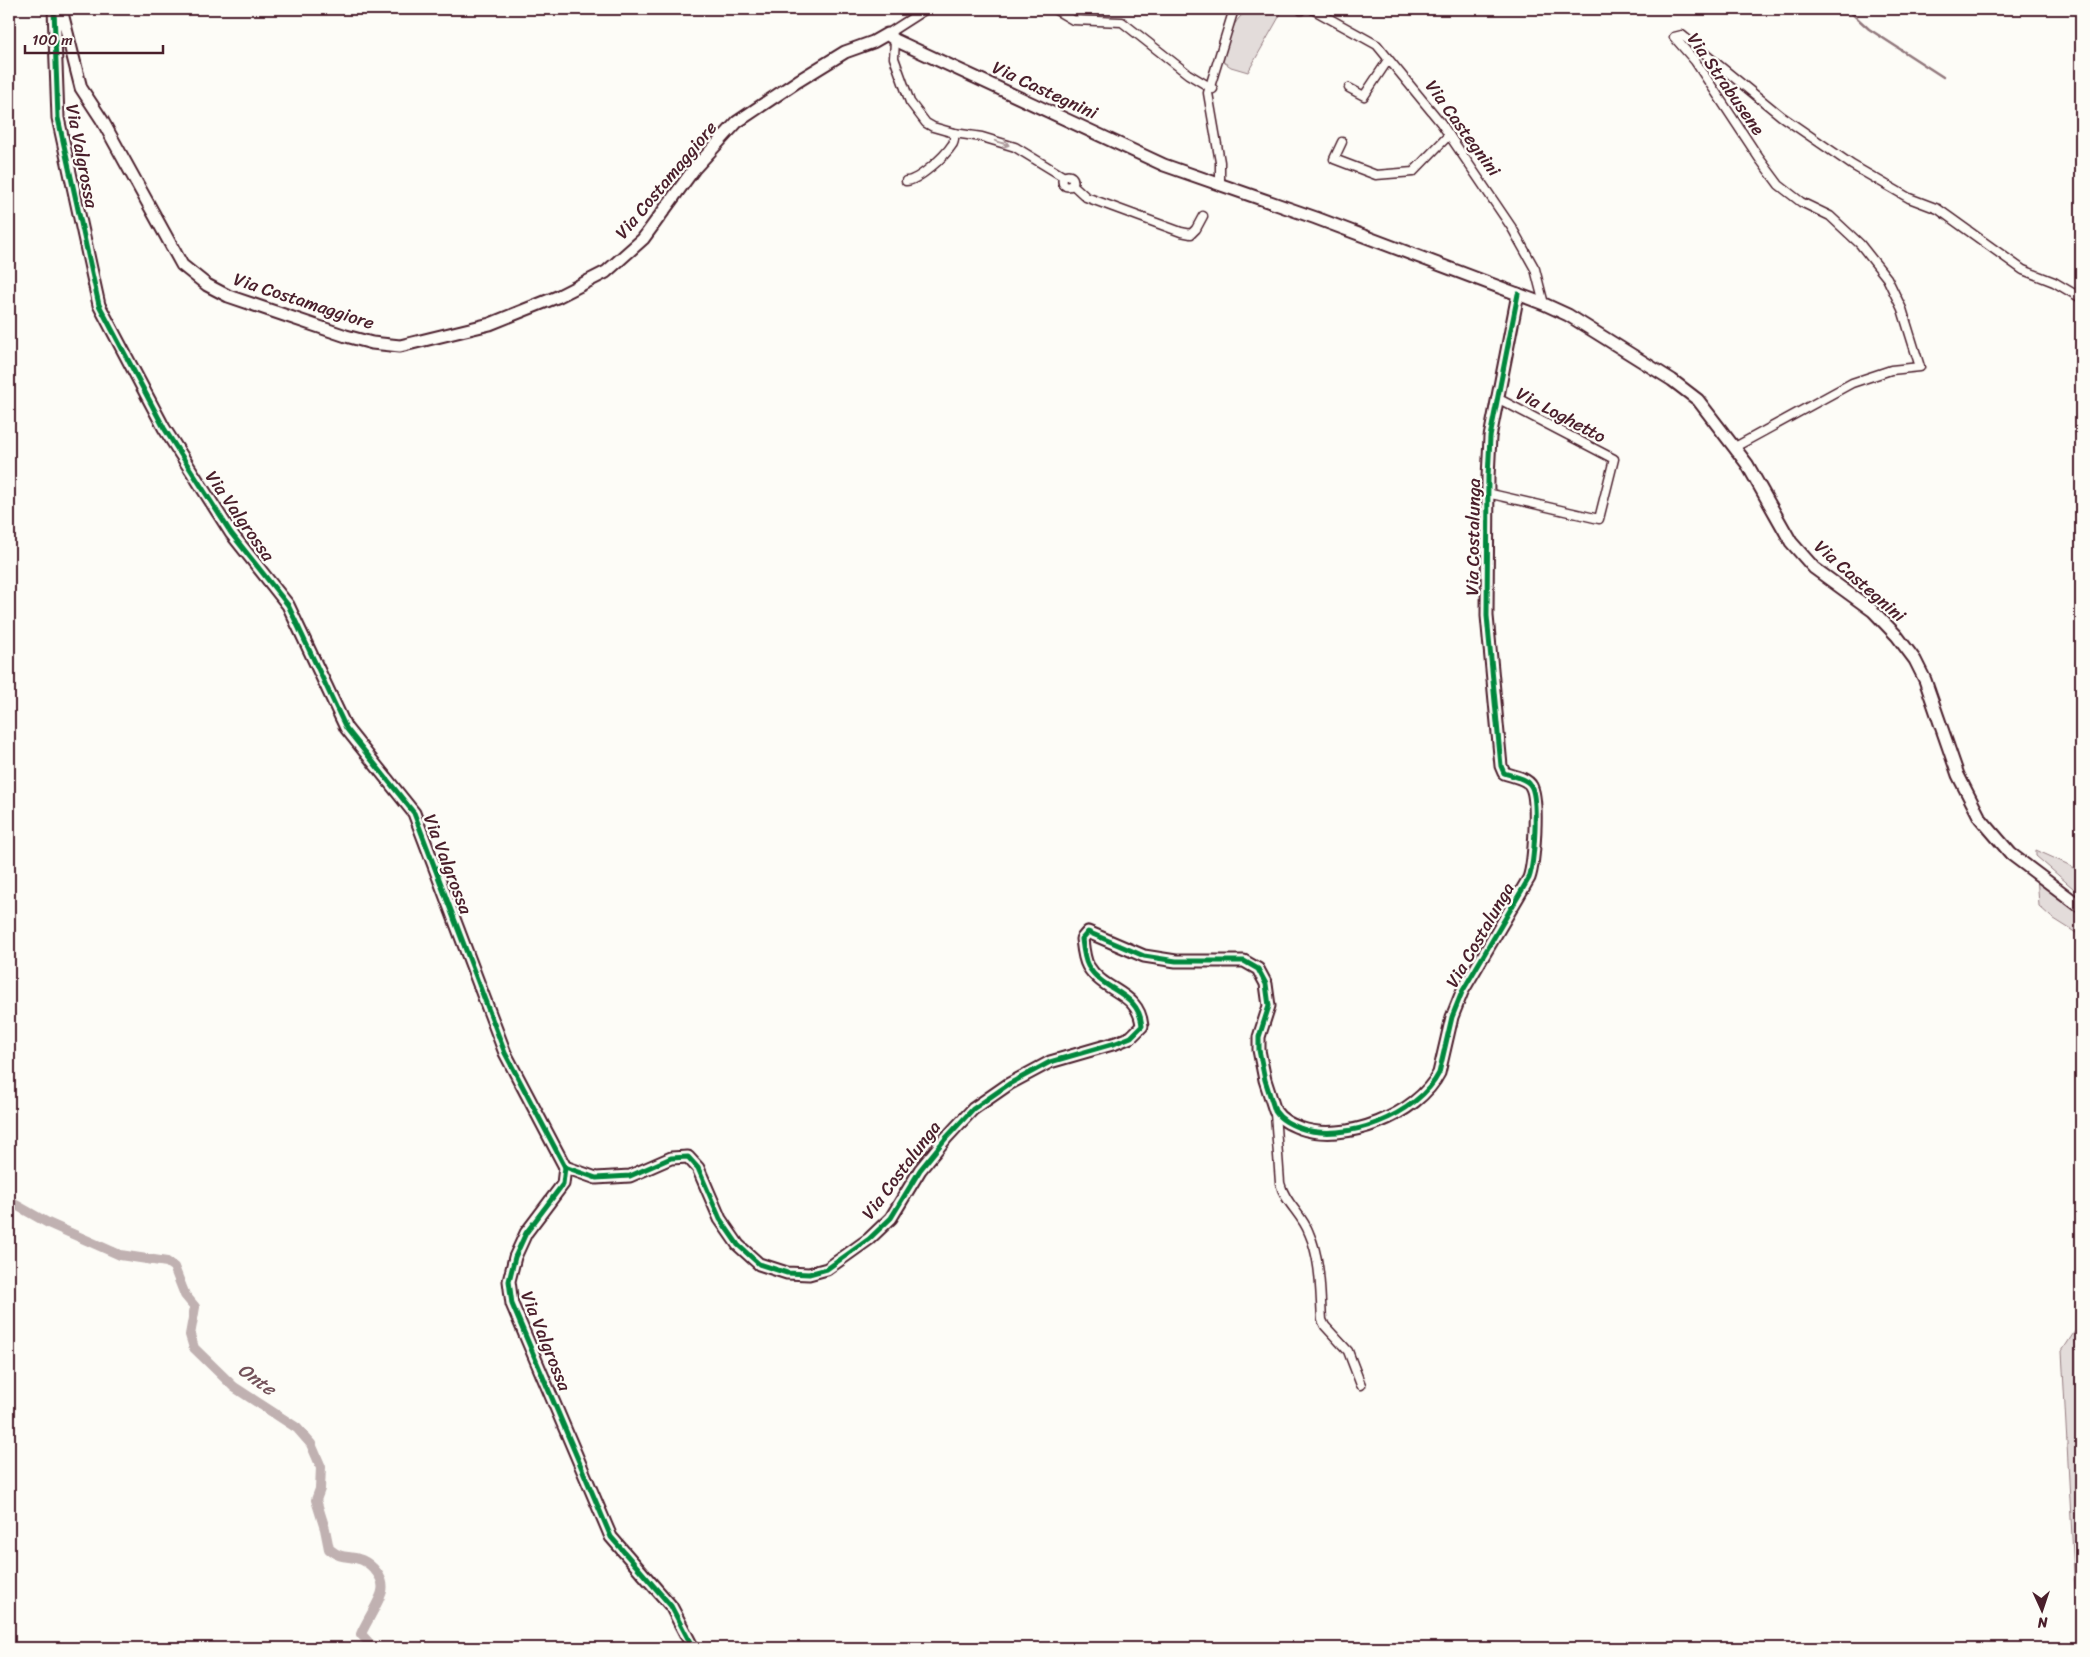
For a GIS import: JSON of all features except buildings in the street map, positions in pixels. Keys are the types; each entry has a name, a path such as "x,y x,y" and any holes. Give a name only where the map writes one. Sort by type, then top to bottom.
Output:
{"street":[{"name":"Via Valgrossa","path":"54,9 58,118 99,305 170,436 231,533 288,605 346,728 414,813 505,1053 565,1167 563,1184 526,1233 514,1257 509,1281 512,1304 611,1537 671,1606 693,1648"},
{"name":"Via Costamaggiore","path":"61,9 63,24 81,88 102,120 182,265 207,285 228,296 346,336 372,343 400,346 490,324 557,297 606,272 643,240 694,169 738,122 845,52 891,37 926,9"},
{"path":"1054,9 1073,20 1122,22 1188,74 1211,89"},
{"path":"1220,183 1220,162 1208,94 1234,9"},
{"name":"Via Castegnini","path":"1312,9 1377,45 1449,135 1512,228 1535,269 1544,304"},
{"name":"Via Strabusene","path":"1735,447 1852,383 1891,370 1920,366 1902,309 1887,278 1860,244 1830,216 1801,202 1779,185 1700,68 1674,37 1682,35 1781,116 1852,165 1909,198 1938,209 2023,270 2054,282 2081,298"},
{"path":"891,37 894,58 910,102 926,123 954,133 982,137 1015,148 1064,177 1062,181 1064,186 1072,184 1086,197 1181,232 1191,234 1203,216"},
{"name":"Via Castegnini","path":"891,37 1164,165 1220,183 1544,304 1568,315 1672,380 1698,400 1735,447 1791,542 1814,568 1873,611 1897,636 1915,660 1925,680 1958,775 1980,818 2011,854 2081,907"},
{"path":"1349,88 1364,96 1388,60"},
{"path":"906,181 919,178 953,145 954,133"},
{"path":"1342,142 1334,159 1376,175 1413,172 1449,135"},
{"name":"Via Costalunga","path":"565,1167 596,1178 630,1176 671,1158 688,1157 698,1168 708,1187 720,1219 738,1245 759,1264 787,1273 810,1274 827,1269 869,1240 891,1218 920,1170 973,1109 1009,1084 1050,1062 1116,1043 1131,1037 1142,1026 1141,1016 1135,1004 1096,977 1087,965 1082,939 1088,932 1144,956 1176,961 1244,961 1258,968 1266,984 1269,1006 1259,1037 1259,1050 1275,1111 1279,1118 1307,1130 1323,1133 1341,1133 1370,1125 1396,1114 1426,1092 1435,1081 1442,1065 1452,1017 1462,992 1529,878 1532,868 1535,798 1532,786 1527,781 1504,773 1501,766 1486,616 1487,492 1490,437 1518,294"},
{"name":"Via Loghetto","path":"1487,492 1599,519 1614,459 1497,398"},
{"path":"1275,1111 1279,1173 1283,1194 1309,1232 1319,1268 1322,1320 1325,1326 1348,1350 1361,1385"}],"shaded area":[{"path":"1255,10 1283,10 1248,72 1231,67 1222,61 1233,27 1242,15"},
{"path":"2036,850 2067,864 2081,873 2081,895 2036,856"},
{"path":"2037,874 2081,910 2081,936 2051,917 2039,906"},
{"path":"2081,1322 2081,1648 2078,1648 2062,1351"}],"waterway":[{"path":"1847,9 1869,29 1943,77"},
{"name":"Onte","path":"9,1201 48,1223 120,1255 167,1262 174,1267 185,1295 195,1307 190,1335 194,1348 234,1387 297,1428 311,1444 321,1467 320,1489 316,1500 329,1549 339,1555 357,1558 366,1562 374,1569 382,1582 381,1595 361,1634 370,1644 379,1648"}],"cycle path":[{"path":"54,9 58,118 99,305 164,428 231,533 288,605 346,728 414,813 505,1053 565,1167 563,1184 526,1233 515,1257 509,1281 512,1304 611,1537 671,1606 693,1648"},
{"path":"565,1167 596,1178 630,1176 671,1158 688,1157 698,1168 720,1219 738,1245 759,1264 787,1273 809,1274 827,1269 869,1239 891,1218 920,1170 973,1109 1009,1084 1050,1062 1116,1043 1131,1037 1142,1026 1135,1006 1103,982 1088,966 1082,939 1088,932 1144,956 1176,961 1244,961 1258,969 1266,984 1269,1006 1259,1037 1259,1050 1265,1080 1275,1111 1289,1123 1300,1128 1318,1132 1358,1129 1378,1122 1415,1102 1429,1088 1439,1073 1452,1017 1462,992 1529,878 1533,860 1535,804 1531,786 1523,779 1504,773 1501,766 1487,616 1490,437 1518,294"}]}
